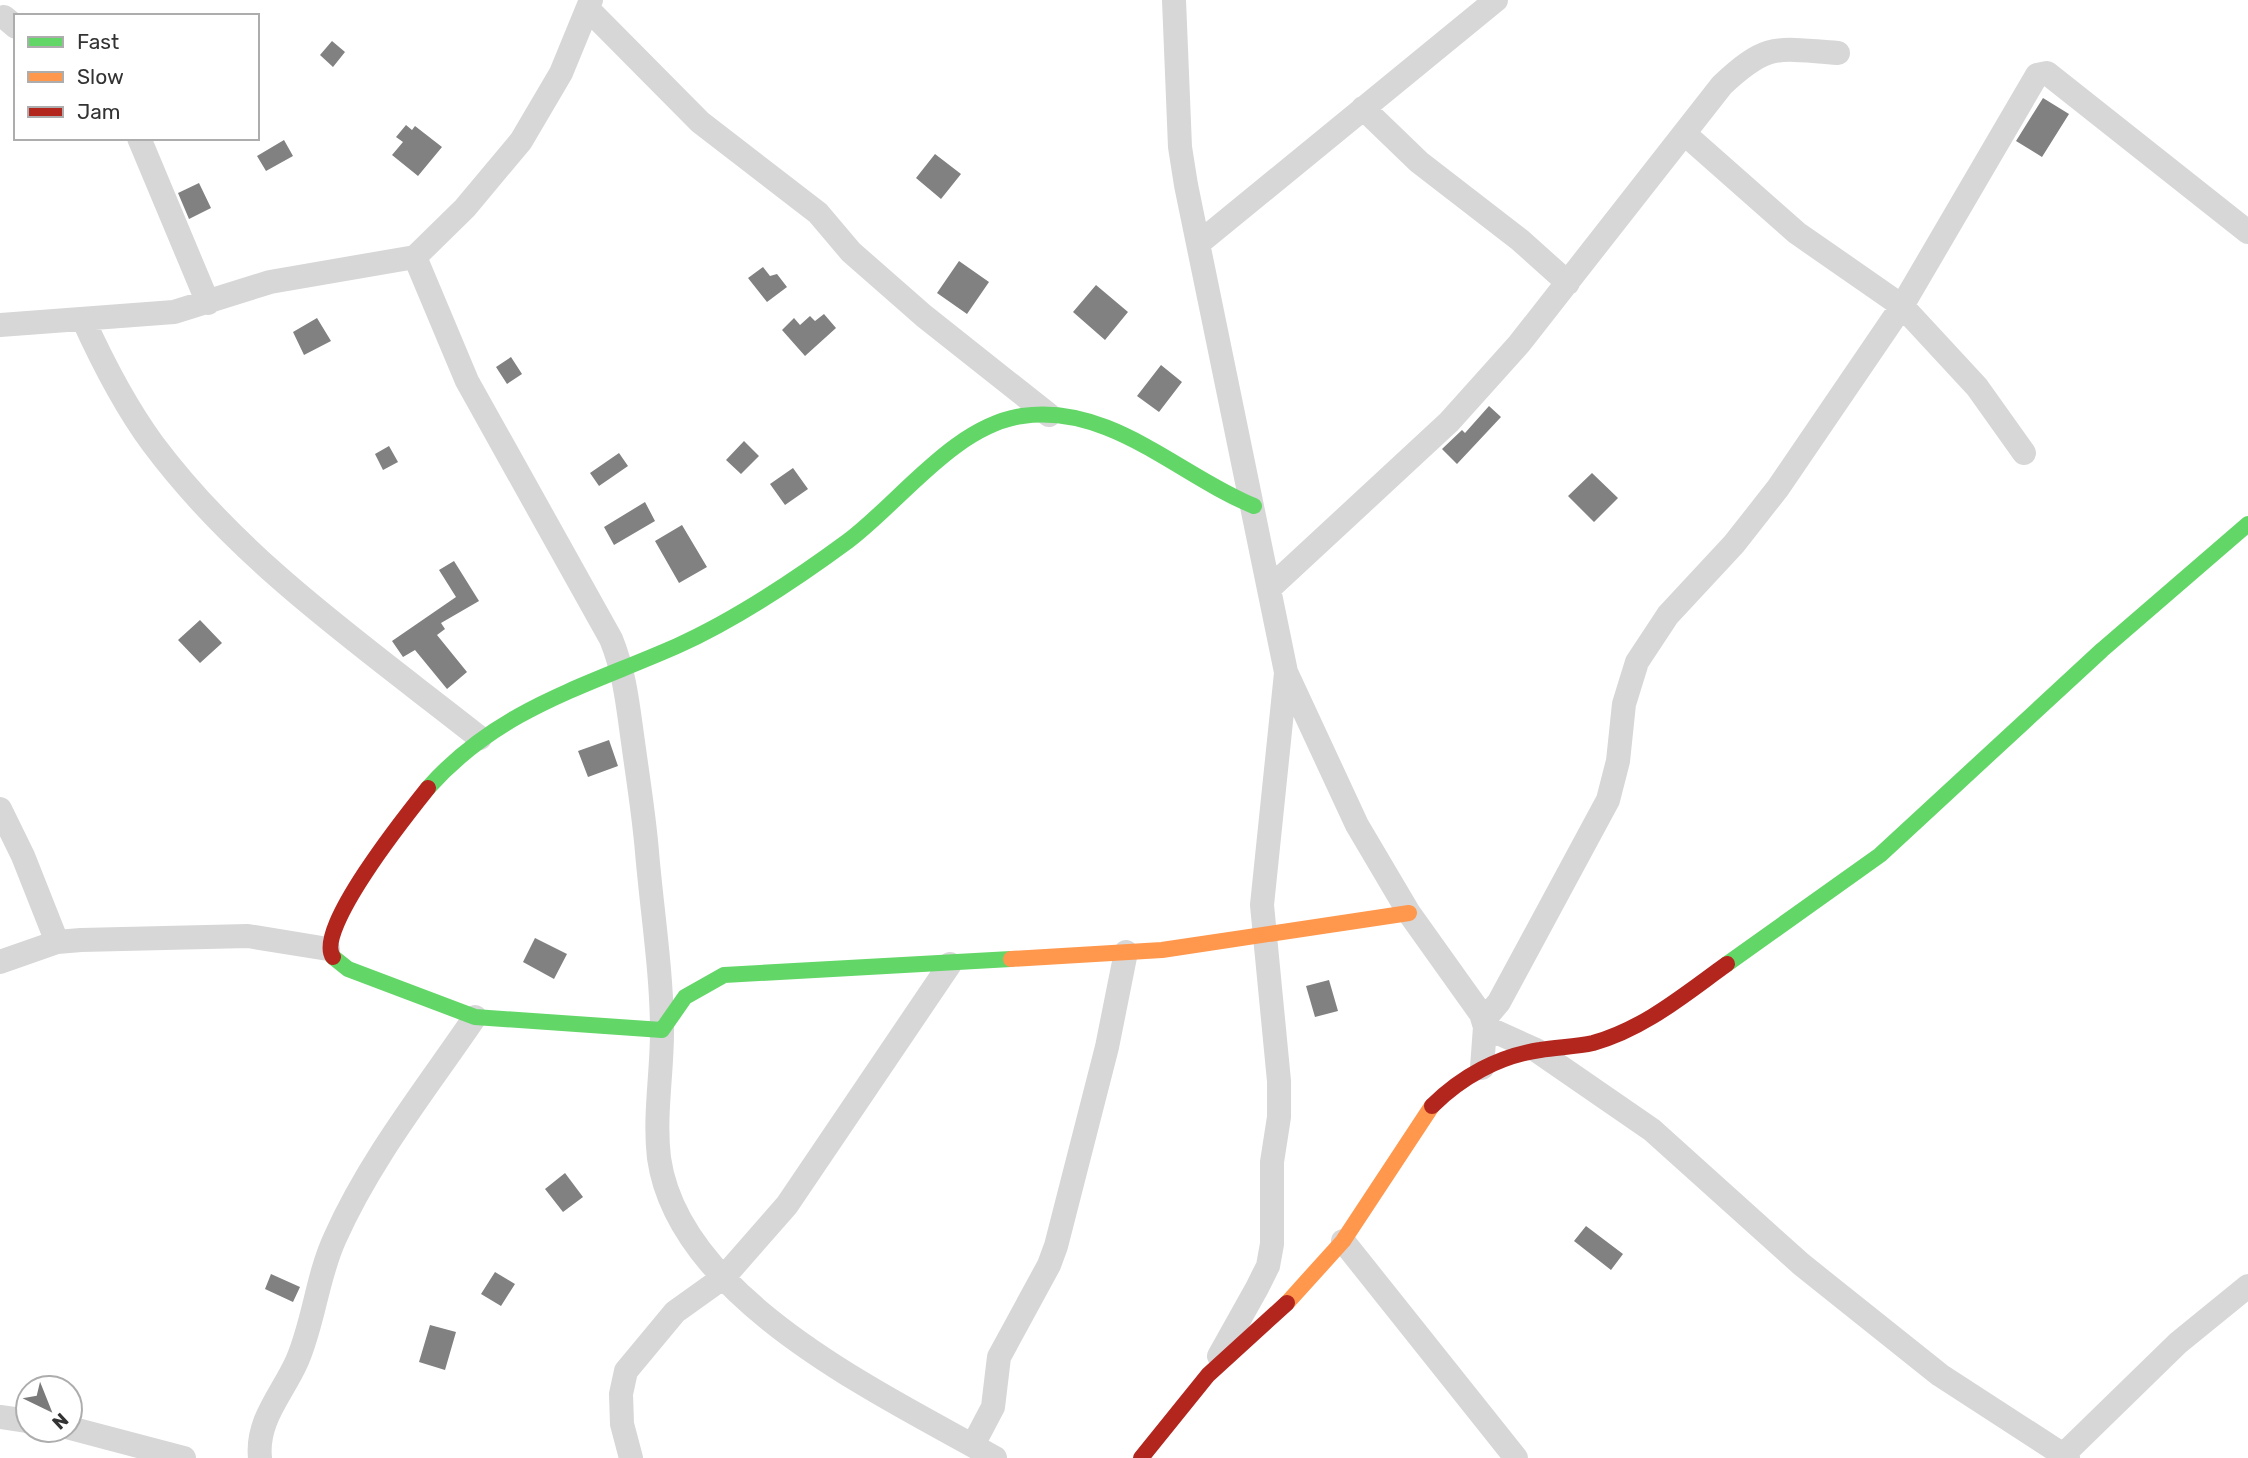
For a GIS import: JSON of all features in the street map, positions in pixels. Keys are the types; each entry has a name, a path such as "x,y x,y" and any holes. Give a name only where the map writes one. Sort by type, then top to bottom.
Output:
{"street":[{"path":"1174,0 1180,148 1271,587 1286,672 1357,825 1409,913 1483,1021 1536,1050 1652,1130 1801,1264 1940,1375 2065,1457 2178,1343 2248,1286"},
{"path":"1199,243 1496,0"},
{"path":"0,325 174,312 270,282 415,257 465,208 521,141 561,74 584,8 700,122 818,213 851,252 924,316 1049,415"},
{"path":"1271,587 1449,422 1519,344 1686,135 1722,85 1764,52 1789,49 1838,53"},
{"path":"1482,1068 1483,1021 1499,1002 1608,800 1618,761 1624,704 1637,662 1668,615 1734,544 1778,488 1902,306 2032,80 2043,72 2248,232"},
{"path":"1363,108 1419,162 1520,240 1568,283"},
{"path":"1686,135 1797,233 1902,306 1977,387 2024,453"},
{"path":"140,140 208,303"},
{"path":"415,257 467,381 611,639 622,666 645,826 662,1030 656,1121 660,1160 668,1193 690,1239 724,1277 805,1347 853,1379 995,1458"},
{"path":"83,319 100,356 152,443 229,533 296,592 480,738"},
{"path":"1006,419 1014,387"},
{"path":"662,1030 475,1017 348,969 335,960 328,949 328,942 346,904 407,817 448,766 480,738 546,700 721,625 856,534 902,492 984,427 1006,419 1049,415 1121,434 1157,449 1214,488 1254,506"},
{"path":"1141,1458 1208,1375 1307,1285 1343,1241 1426,1111 1452,1086 1482,1068 1536,1050 1593,1043 1648,1021 1880,855 2102,650 2248,524"},
{"path":"1208,1375 1268,1266 1272,1244 1272,1162 1279,1117 1279,1081 1262,905 1267,834 1286,672"},
{"path":"0,809 23,856 57,942"},
{"path":"662,1030 685,997 724,975 1126,952 1263,936 1373,916 1409,913"},
{"path":"0,962 57,942 248,936 328,949"},
{"path":"973,1445 993,1407 999,1357 1049,1265 1056,1246 1107,1047 1126,952"},
{"path":"631,1458 622,1424 621,1394 626,1371 675,1312 724,1277 787,1205 950,964"},
{"path":"260,1458 258,1441 262,1426 298,1360 333,1241 356,1193 475,1017"},
{"path":"1593,1043 1594,1090"},
{"path":"1343,1241 1516,1458"},
{"path":"84,1432 184,1458"}],"building":[{"path":"332,41 345,52 333,67 320,55"},
{"path":"2043,98 2069,114 2042,157 2016,141"},
{"path":"406,125 412,130 415,126 442,147 418,176 392,155 403,142 396,137"},
{"path":"284,140 293,156 266,171 257,156"},
{"path":"935,154 961,174 941,199 916,178"},
{"path":"199,183 211,208 189,219 178,193"},
{"path":"959,261 989,282 967,314 937,293"},
{"path":"763,267 770,276 777,274 787,287 767,302 748,278"},
{"path":"1096,285 1128,312 1105,340 1073,312"},
{"path":"824,314 836,328 805,356 782,330 794,318 800,325 810,316 815,321"},
{"path":"317,318 331,341 304,355 293,332"},
{"path":"511,357 522,374 507,384 496,367"},
{"path":"1161,365 1182,382 1159,412 1137,396"},
{"path":"1489,406 1501,417 1457,464 1442,449 1462,430 1465,433"},
{"path":"744,441 759,456 741,474 726,460"},
{"path":"389,446 398,462 383,470 375,454"},
{"path":"619,453 628,466 599,486 590,473"},
{"path":"793,468 808,489 785,505 770,484"},
{"path":"1592,473 1618,498 1594,522 1568,496"},
{"path":"645,502 655,521 614,545 604,527"},
{"path":"682,525 707,567 679,583 655,541"},
{"path":"454,561 479,601 441,623 445,629 437,635 467,672 447,689 415,650 403,657 392,641 456,597 439,570"},
{"path":"200,620 222,643 200,663 178,640"},
{"path":"609,740 618,766 588,777 578,751"},
{"path":"535,938 567,954 554,979 523,962"},
{"path":"1329,980 1338,1011 1315,1017 1306,986"},
{"path":"565,1173 583,1197 563,1212 545,1189"},
{"path":"1586,1226 1623,1254 1611,1270 1574,1241"},
{"path":"495,1272 515,1284 501,1306 481,1294"},
{"path":"271,1274 300,1287 293,1302 265,1289"},
{"path":"430,1325 456,1332 445,1370 419,1362"}],"traffic: fast":[{"path":"428,788 483,738 513,719 576,688 677,646 722,624 765,598 848,541 951,450 973,434 997,423 1022,416 1054,415 1085,420 1143,445 1254,506"},
{"path":"1727,964 1880,855 2102,650 2248,524"},
{"path":"333,957 348,969 475,1017 662,1030 685,997 724,975 1011,959"}],"traffic: slow":[{"path":"1011,959 1162,950 1409,913"},
{"path":"1287,1303 1343,1241 1432,1106"}],"traffic: jam":[{"path":"333,957 331,943 349,898 384,845 428,788"},
{"path":"1432,1106 1468,1077 1510,1057 1593,1043 1630,1029 1663,1010 1727,964"},
{"path":"1141,1458 1208,1375 1287,1303"}]}
